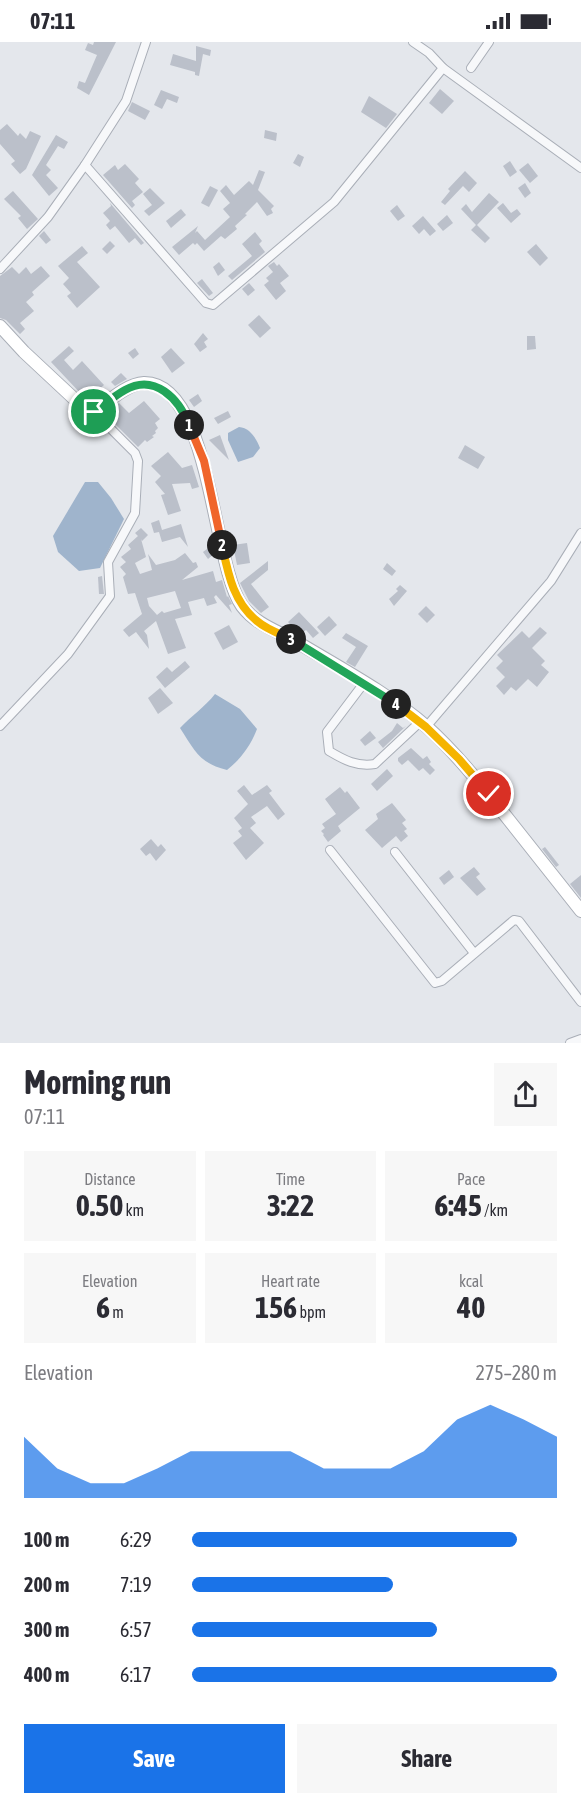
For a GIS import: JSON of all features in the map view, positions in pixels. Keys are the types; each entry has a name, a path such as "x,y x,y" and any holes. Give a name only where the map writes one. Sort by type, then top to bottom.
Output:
{"main road":[{"path":"0,326 24,352 84,408 94,412 126,389 144,383 168,393 178,403 204,461 230,584 242,605 258,622 299,643 364,683 423,725 459,759 581,911"}],"street":[{"path":"0,269 48,217 85,165 126,101 146,42"},
{"path":"413,42 429,53 443,68 581,168"},
{"path":"471,68 489,42"},
{"path":"85,165 206,303 213,305 334,202 443,68"},
{"path":"0,726 68,654 110,596 108,562 135,513 138,460 135,453 94,412"},
{"path":"364,683 327,732 329,751 348,762 359,765 375,764 423,725 550,581 581,533"},
{"path":"330,850 435,983 441,981 514,920 519,921 581,1002"},
{"path":"395,852 474,954"},
{"path":"570,1043 581,1039"}],"water":[{"path":"239,427 252,434 260,448 253,457 238,462 228,440 228,433"},
{"path":"85,482 98,482 124,519 100,568 79,571 58,552 53,536"},
{"path":"215,694 240,709 257,729 245,751 227,770 204,760 194,750 180,728"}],"building":[{"path":"94,42 116,42 89,95 77,88 79,81 85,83 97,55 85,50 88,43 93,45"},
{"path":"196,46 211,50 210,56 203,54 199,76 195,75 195,72 170,65 173,54 196,61"},
{"path":"440,89 454,101 442,114 429,103"},
{"path":"161,90 179,97 177,103 167,99 162,109 154,105"},
{"path":"369,96 397,114 386,128 361,112"},
{"path":"132,102 150,111 145,120 128,111"},
{"path":"7,124 18,136 20,133 26,139 30,131 41,136 26,169 20,174 11,164 15,161 0,144 0,130"},
{"path":"265,130 277,133 276,141 264,138"},
{"path":"56,135 68,142 64,149 58,146 46,165 51,170 46,175 58,188 49,196 32,175"},
{"path":"298,154 304,157 300,167 293,163"},
{"path":"510,161 517,172 510,177 503,166"},
{"path":"528,163 538,176 530,183 519,170"},
{"path":"125,164 139,179 135,183 143,192 132,201 135,205 132,208 103,175 115,165 118,170"},
{"path":"259,170 265,172 258,190 274,206 271,209 273,213 267,216 257,202 235,226 237,229 225,239 221,236 204,251 197,243 195,245 193,243 179,255 172,247 198,226 195,233 197,231 205,240 230,217 223,209 230,203 220,191 226,185 234,195 249,181 253,185"},
{"path":"465,171 477,183 469,192 463,186 445,205 441,202 450,191 448,189"},
{"path":"525,183 531,193 525,198 518,188"},
{"path":"210,186 218,190 209,207 201,203"},
{"path":"150,188 165,203 149,216 144,211 152,205 143,194"},
{"path":"13,191 38,219 27,229 18,218 21,216 4,199"},
{"path":"489,193 499,202 477,225 490,238 485,243 471,230 476,225 461,209 466,204 472,212"},
{"path":"110,203 144,243 141,245 135,238 129,243 115,226 110,230 106,225 110,221 103,213 111,206"},
{"path":"503,203 511,213 517,209 521,214 511,223 497,208"},
{"path":"397,205 405,216 398,221 390,211"},
{"path":"181,209 186,215 171,228 166,221"},
{"path":"447,215 453,223 443,231 437,224"},
{"path":"423,216 436,231 430,236 424,229 419,234 412,226"},
{"path":"44,231 51,240 46,244 39,236"},
{"path":"255,232 262,241 259,244 265,252 232,280 228,276 252,256 242,244"},
{"path":"110,241 115,246 107,254 102,249"},
{"path":"536,244 548,258 540,266 527,252"},
{"path":"82,246 88,253 77,262 100,287 77,308 67,296 71,293 63,284 69,278 58,266"},
{"path":"219,262 225,270 218,276 213,267"},
{"path":"274,262 277,266 279,264 289,276 280,283 286,291 276,300 264,285 269,281 266,278 273,272 268,266"},
{"path":"41,266 50,276 32,292 34,295 26,302 34,311 20,323 25,329 20,334 6,320 0,318 0,276 12,267 19,274 26,267 31,274"},
{"path":"202,279 213,293 209,296 197,283"},
{"path":"249,283 255,290 248,296 242,289"},
{"path":"259,315 271,328 260,338 248,325"},
{"path":"203,333 208,339 204,342 207,347 200,352 194,344"},
{"path":"527,336 535,336 536,349 527,350"},
{"path":"69,346 74,351 64,360 73,370 82,361 104,385 96,392 92,388 83,396 51,362"},
{"path":"135,348 139,354 133,359 128,353"},
{"path":"171,348 185,363 172,373 161,357"},
{"path":"121,373 127,379 115,386 111,382"},
{"path":"198,394 202,401 194,407 189,400"},
{"path":"144,401 160,419 155,423 158,428 152,436 154,437 147,442 145,440 138,447 105,414 119,403 129,413"},
{"path":"228,411 231,417 218,424 214,418"},
{"path":"220,435 229,460 209,440"},
{"path":"465,445 485,457 478,469 458,458"},
{"path":"168,452 182,468 192,465 199,487 192,489 190,483 172,484 181,511 168,515 161,495 165,494 155,482 161,476 151,466"},
{"path":"159,520 162,530 181,524 188,547 180,537 162,542 159,532 154,533 151,523"},
{"path":"141,528 148,535 142,541 141,539 146,557 135,563 140,574 152,570 148,554 156,565 175,560 185,553 193,563 196,562 198,567 182,580 213,571 216,582 222,580 227,597 232,604 229,605 232,613 216,595 214,597 217,603 207,606 204,598 188,602 192,615 175,619 186,648 168,654 156,621 144,631 147,635 149,649 136,632 129,637 123,630 142,614 135,593 128,594 123,577 126,574 120,567 126,562 121,557 131,549 128,545 138,536 135,533","holes":["175,591 181,608 164,613 162,611 157,615 149,606 147,598"]},
{"path":"247,543 250,563 237,565 233,545"},
{"path":"211,546 214,554 208,559 203,552"},
{"path":"268,561 268,570 251,584 269,607 261,613 249,601 240,583"},
{"path":"387,563 396,571 392,576 383,569"},
{"path":"102,576 104,594 99,594 98,577"},
{"path":"400,585 407,591 394,606 389,599 398,591 396,589"},
{"path":"426,606 435,615 427,623 418,614"},
{"path":"299,612 319,633 313,638 306,630 300,635 288,622"},
{"path":"329,616 337,625 325,636 317,627"},
{"path":"229,625 238,642 223,650 214,633"},
{"path":"540,627 547,633 532,648 545,661 541,665 549,672 537,687 528,679 516,691 511,687 504,695 496,686 505,677 496,668 503,661 497,655 522,631 529,638"},
{"path":"346,633 368,646 355,667 346,662 356,647 342,638"},
{"path":"185,661 190,667 165,688 156,677 167,667 172,672"},
{"path":"160,688 173,703 158,714 148,698"},
{"path":"397,723 403,728 406,726 383,748 378,742 392,731"},
{"path":"370,731 376,738 365,746 360,740"},
{"path":"411,748 423,759 427,756 431,762 429,764 435,770 430,775 423,768 419,771 408,760 402,765 398,761 398,758"},
{"path":"387,769 393,776 377,791 371,784"},
{"path":"244,785 252,795 267,785 272,791 269,793 285,814 278,820 267,806 251,817 256,823 250,828 264,843 246,860 233,843 242,836 238,831 242,828 234,818 248,804 237,791"},
{"path":"340,787 345,793 347,791 360,808 338,826 341,831 328,842 321,831 325,828 322,824 336,814 325,799"},
{"path":"392,803 406,820 402,823 407,829 404,831 408,836 401,842 396,836 382,848 365,830 378,819 376,814"},
{"path":"151,839 158,847 161,844 166,850 156,861 150,853 146,856 140,849"},
{"path":"545,847 559,865 556,867 542,849"},
{"path":"474,867 480,874 476,877 486,889 477,896 460,878"},
{"path":"449,870 454,877 444,885 439,878"},
{"path":"581,875 581,898 570,884"}],"route":[{"path":"94,412 126,389 144,383 168,393 178,403 204,461 230,584 242,605 258,622 299,643 364,683 426,727 459,759 489,794"}]}
